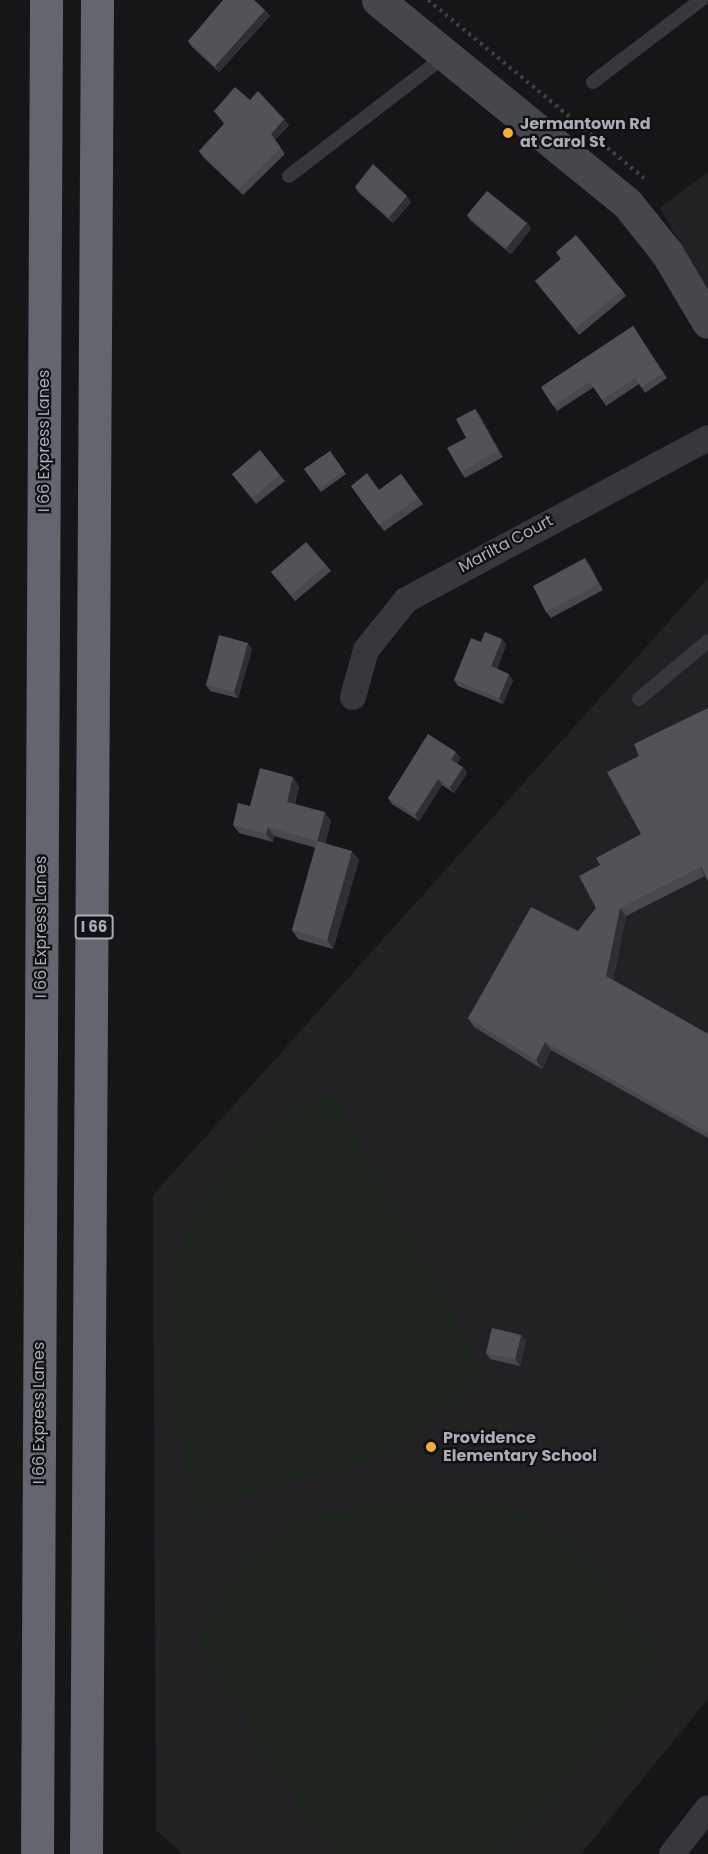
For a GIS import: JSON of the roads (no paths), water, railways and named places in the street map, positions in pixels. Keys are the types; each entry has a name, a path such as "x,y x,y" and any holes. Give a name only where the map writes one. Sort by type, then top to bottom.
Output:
{"highway":[{"name":"I 66 Express Lanes","path":"37,1854 46,0"},
{"name":"I 66","path":"86,1854 97,0"}],"main road":[{"path":"378,0 627,203 667,253 708,322"}],"street":[{"name":"Marilta Court","path":"353,697 366,650 406,600 708,438"},
{"path":"672,1854 708,1808"}],"lane":[{"path":"593,82 701,0"},
{"path":"289,176 446,55"},
{"path":"639,699 708,641"}],"place":[{"name":"Jermantown Rd at Carol St","path":"508,133"},
{"name":"Providence Elementary School","path":"431,1447"}]}
